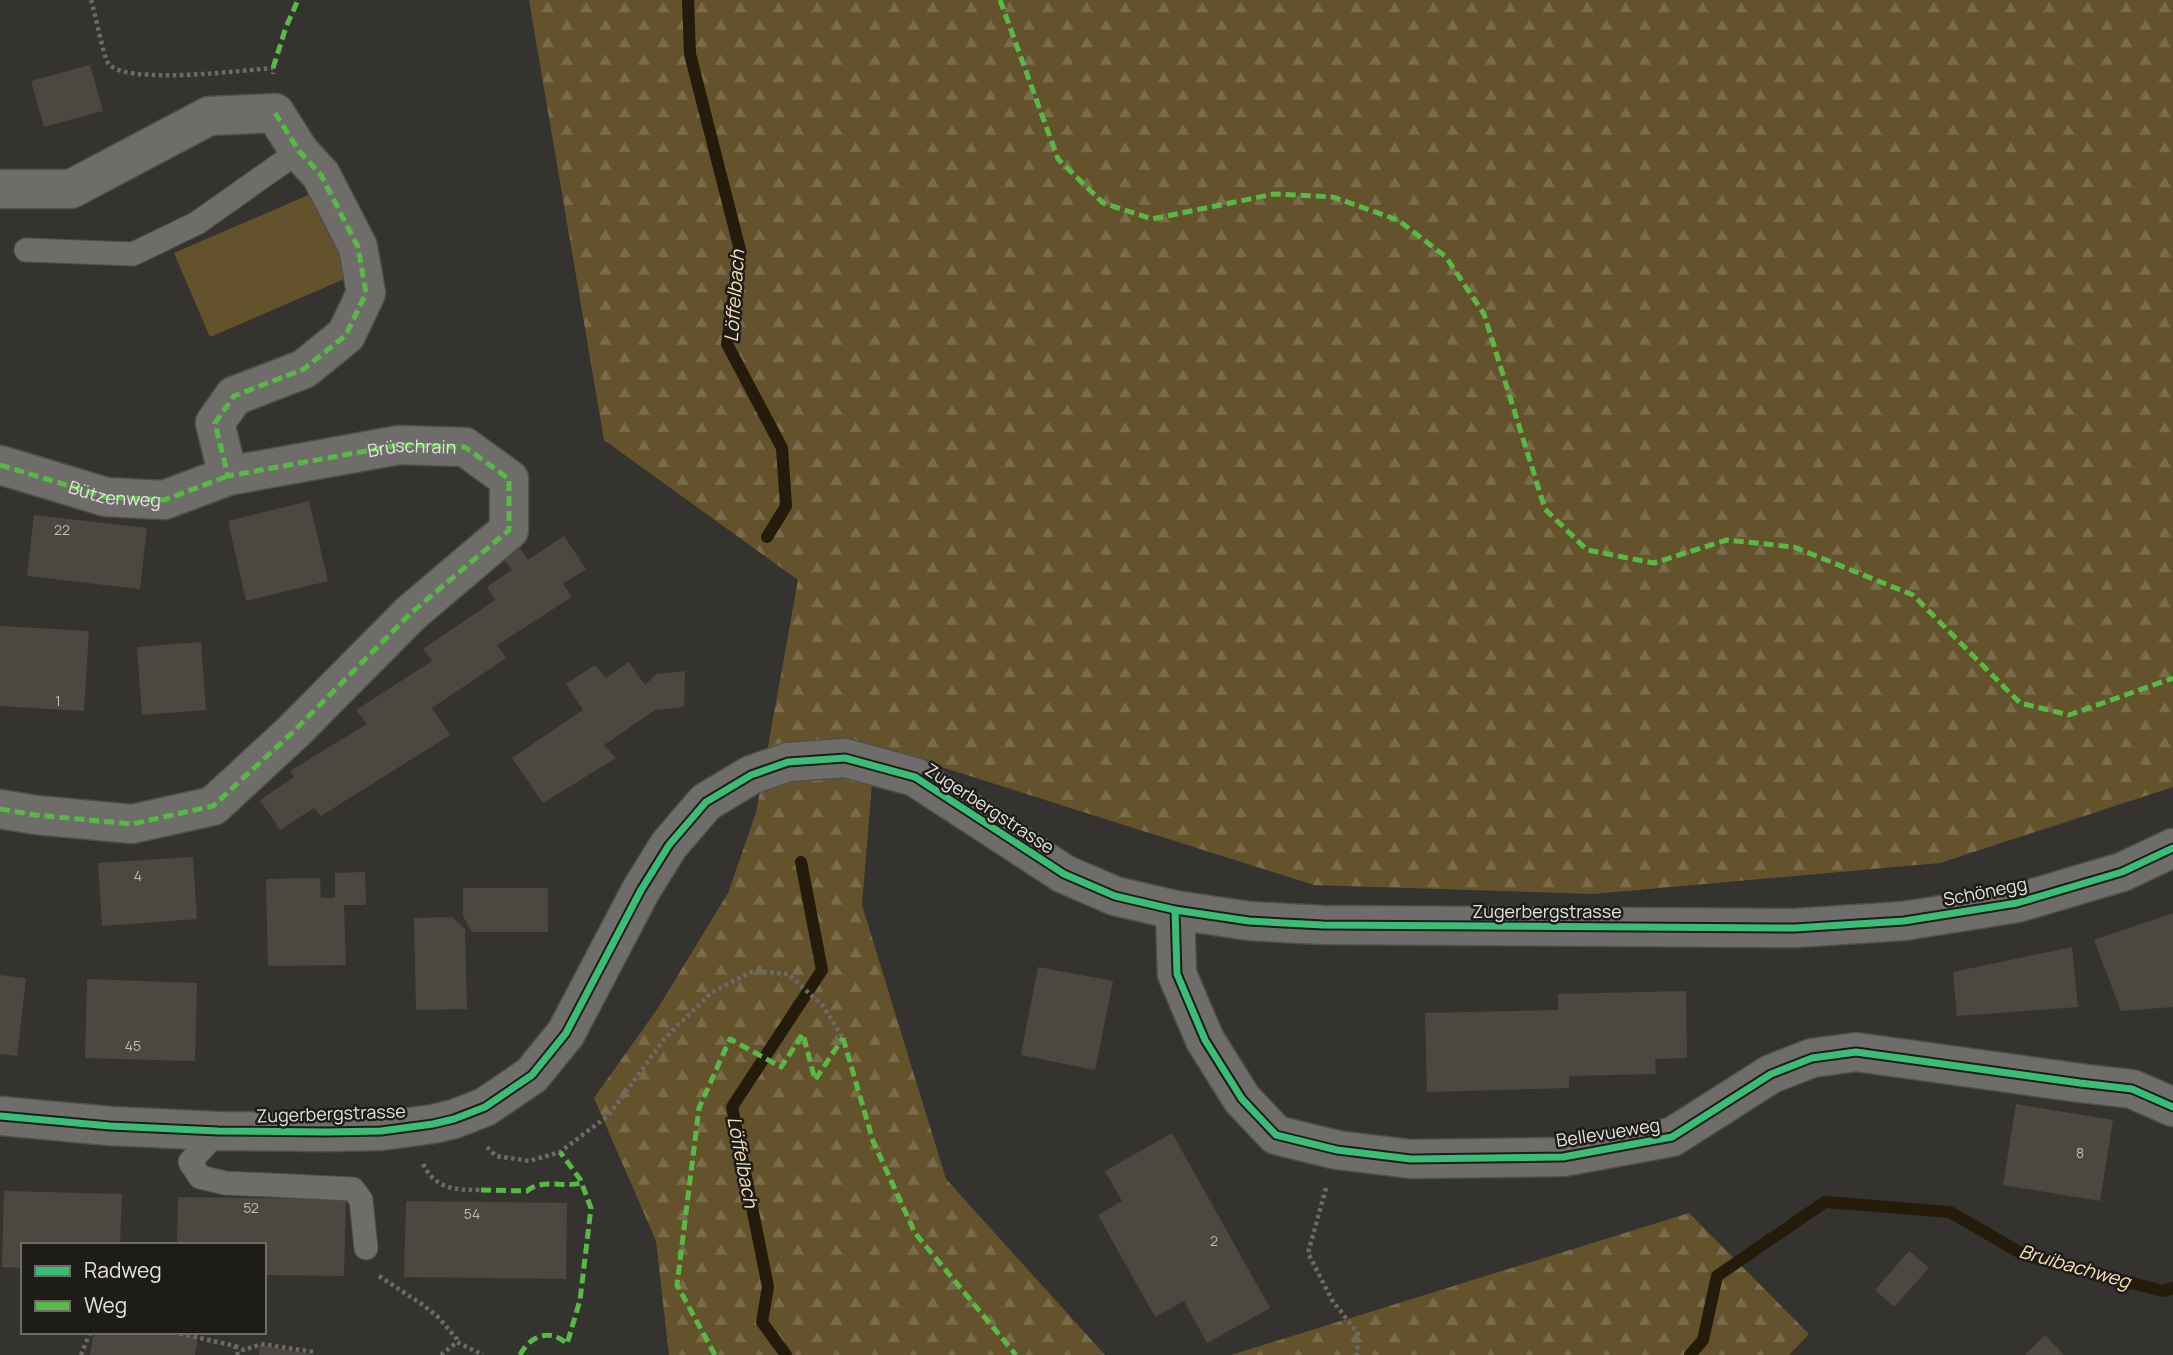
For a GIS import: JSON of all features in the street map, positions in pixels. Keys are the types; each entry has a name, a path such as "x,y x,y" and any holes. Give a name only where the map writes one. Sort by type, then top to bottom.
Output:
{"street":[{"path":"0,189 71,189 209,116 275,113 299,151 321,176 358,247 366,293 346,335 304,369 234,396 215,423 228,476"},
{"name":"Brüschrain","path":"0,809 132,824 213,806 293,732 411,614 509,530 509,479 465,447 399,445 228,476"},
{"name":"Bützenweg","path":"0,465 106,497 164,499 228,476"},
{"name":"Zugerbergstrasse","path":"0,1115 110,1126 218,1131 381,1130 454,1119 485,1107 531,1075 566,1033 640,890 669,845 706,802 751,775 788,762 845,758 915,777 1064,874 1115,896 1175,910 1249,921 1324,925 1795,928"},
{"name":"Schönegg","path":"1795,928 1905,921 2017,903 2122,872 2173,848"},
{"name":"Bellevueweg","path":"1175,910 1177,974 1205,1040 1242,1099 1276,1135 1336,1150 1411,1159 1563,1157 1672,1137 1771,1074 1812,1058 1856,1052 2132,1089 2173,1107"}],"lane":[{"path":"26,250 133,254 197,223 299,151"},
{"path":"218,1131 190,1162 200,1177 225,1183 353,1189 360,1200 366,1248"}],"path":[{"path":"91,0 108,63 117,70 164,77 273,68 275,113"},
{"path":"454,1119 496,1156 529,1161 560,1152 609,1115 665,1038 710,993 753,971 788,974 823,1006 843,1038"},
{"path":"1336,1150 1308,1253 1332,1300 1358,1334 1357,1355"},
{"path":"421,1161 432,1180 439,1184 481,1190"},
{"path":"366,1248 375,1273 438,1317 451,1330 457,1342 483,1355"},
{"path":"81,1355 89,1334"},
{"path":"182,1334 244,1350 261,1344 314,1352"},
{"path":"441,1355 457,1342"},
{"path":"234,1346 238,1355"}],"green space":[{"path":"529,0 2173,0 2173,787 1940,863 1593,894 1314,885 875,746 862,905 946,1179 1105,1355 669,1355 656,1241 594,1098 658,1008 728,893 756,813 798,580 604,440"},
{"path":"313,193 349,277 210,337 174,253"},
{"path":"1689,1213 1809,1334 1789,1355 1231,1355"}],"building":[{"path":"90,65 103,111 44,127 31,81"},
{"path":"309,501 328,581 246,601 228,521"},
{"path":"34,515 147,528 140,589 27,576"},
{"path":"564,536 586,569 563,584 572,597 497,645 506,658 432,708 450,735 321,816 314,808 280,830 260,800 294,777 290,771 367,724 356,710 432,661 423,649 495,600 487,587 512,570 504,559 520,548 528,560"},
{"path":"0,626 89,631 84,711 0,706"},
{"path":"201,642 206,710 142,715 137,647"},
{"path":"629,662 645,685 656,674 685,671 684,707 655,710 604,745 616,758 543,803 512,758 583,710 566,684 595,665 606,678"},
{"path":"193,857 197,919 102,926 98,863"},
{"path":"365,872 366,905 344,905 346,965 268,966 266,879 320,878 321,898 335,898 335,873"},
{"path":"463,888 548,888 548,932 472,932 463,916"},
{"path":"2173,913 2173,1007 2121,1011 2094,940"},
{"path":"452,917 465,929 467,1009 416,1010 414,918"},
{"path":"2072,947 2078,1007 1957,1016 1953,972"},
{"path":"1038,967 1113,981 1095,1070 1021,1055"},
{"path":"0,975 26,978 17,1056 0,1054"},
{"path":"87,979 197,983 195,1061 85,1058"},
{"path":"1686,991 1687,1058 1655,1059 1656,1074 1569,1076 1569,1088 1427,1092 1425,1013 1558,1010 1558,994"},
{"path":"2016,1104 2113,1120 2100,1201 2003,1185"},
{"path":"1172,1133 1270,1308 1207,1343 1184,1301 1155,1317 1098,1215 1122,1201 1105,1171"},
{"path":"4,1191 122,1194 120,1243 21,1243 21,1268 2,1267"},
{"path":"178,1197 346,1199 344,1276 266,1275 266,1243 177,1243"},
{"path":"406,1201 567,1203 566,1279 404,1277"},
{"path":"1909,1251 1929,1268 1894,1307 1875,1290"},
{"path":"94,1334 178,1334 198,1337 195,1355 90,1355"},
{"path":"2045,1335 2064,1355 2025,1355"},
{"path":"260,1345 310,1354 310,1355 259,1355"}],"waterway":[{"name":"Löffelbach","path":"688,0 690,54 740,250 727,344 782,448 786,506 767,537"},
{"name":"Löffelbach","path":"786,1355 762,1322 768,1287 732,1107 822,970 801,862"},
{"name":"Bruibachweg","path":"1690,1355 1703,1340 1717,1276 1825,1202 1950,1212 2024,1255 2163,1291 2173,1288"}],"marked path":[{"path":"273,68 298,0"},
{"path":"1000,0 1058,159 1103,203 1152,219 1274,194 1333,197 1398,220 1446,257 1484,314 1545,509 1587,550 1654,563 1727,540 1794,547 1913,595 2020,703 2069,715 2173,678"},
{"path":"0,809 132,824 213,806 293,732 411,613 509,530 509,479 465,447 399,445 228,476 215,423 234,396 304,369 346,335 366,293 358,247 321,175 299,151 275,113"},
{"path":"0,465 106,497 164,500 228,476"},
{"path":"715,1355 677,1285 699,1108 730,1039 781,1067 803,1034 815,1080 843,1038"},
{"path":"843,1038 873,1141 915,1233 1016,1355"},
{"path":"520,1355 529,1343 541,1336 554,1336 567,1344 580,1300 591,1208 580,1179 560,1152"},
{"path":"481,1190 527,1191 546,1184 581,1183"}],"cycle path":[{"path":"0,1116 110,1126 218,1131 381,1131 433,1124 485,1107 532,1075 566,1033 641,890 669,845 706,802 751,775 788,762 845,758 915,777 1064,874 1115,896 1175,910 1249,921 1323,925 1795,928 1904,921 2017,903 2122,872 2173,848"},
{"path":"1175,910 1177,974 1205,1040 1242,1099 1276,1135 1337,1150 1411,1159 1563,1157 1672,1137 1771,1074 1812,1058 1856,1052 2132,1089 2173,1107"}]}
